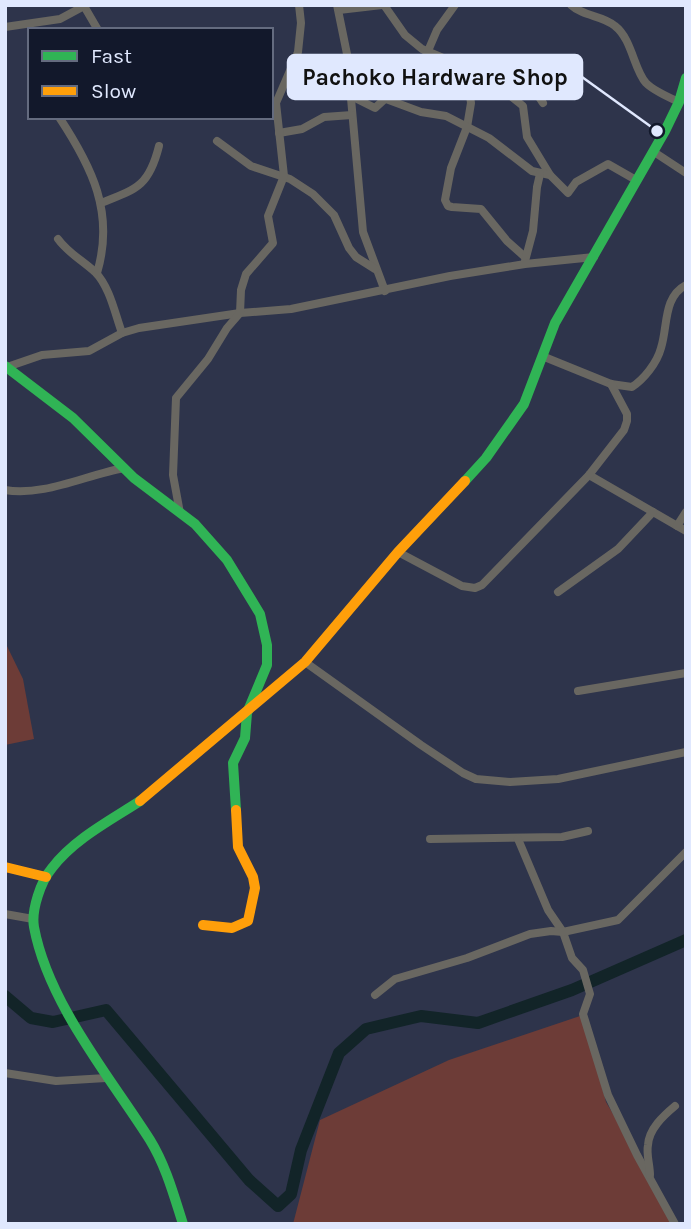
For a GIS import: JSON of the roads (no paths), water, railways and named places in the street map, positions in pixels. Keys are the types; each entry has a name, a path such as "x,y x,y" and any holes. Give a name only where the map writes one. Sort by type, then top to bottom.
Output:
{"street":[{"path":"180,513 173,475 176,398 212,354 240,313 241,290 246,274 273,243 268,216 284,176 276,103 298,52 301,23 299,5"},
{"path":"384,290 363,232 347,54 338,8 383,5 405,35 417,46 470,69 490,71 532,87 543,103"},
{"path":"351,96 372,108 386,99 418,71 437,30 455,5"},
{"path":"571,5 587,16 614,25 623,35 643,80 652,88 679,102"},
{"path":"5,26 60,19 85,6 97,28"},
{"path":"470,69 468,82 471,103 467,127 451,168 446,203 452,207 481,209 525,260"},
{"path":"510,78 507,93 523,106 527,137 545,174 525,260"},
{"path":"183,1224 158,1156 106,1077 63,1003 40,952 33,932 33,919 46,877 52,867 83,839 146,797 305,662 398,552 502,438 524,404 555,323 654,152 679,102 686,78"},
{"path":"386,99 425,113 442,115 489,138 528,168 545,174 568,193 576,182 607,164 636,180"},
{"path":"279,133 302,129 317,118 352,115"},
{"path":"61,119 83,157 101,203 104,246 97,273"},
{"path":"217,141 251,166 284,176 304,188 321,202 338,222 349,248 361,261 375,269"},
{"path":"101,203 138,188 153,165 159,146"},
{"path":"654,152 686,173"},
{"path":"58,239 64,248 97,273 122,333"},
{"path":"6,367 42,355 89,351 122,333 144,327 240,313 291,309 525,260 594,257"},
{"path":"542,356 611,384 632,387 655,362 662,347 669,303 676,291 686,285"},
{"path":"6,367 74,418 145,487 199,528 227,561 252,599 262,620 267,645 267,665 247,713 245,738 233,763 238,847 254,882 251,912 248,921 236,927 203,925"},
{"path":"398,552 467,588 482,585 589,475 627,425 627,414 611,384"},
{"path":"5,490 36,491 92,474 124,468"},
{"path":"589,475 686,531"},
{"path":"558,592 618,549 653,512"},
{"path":"677,526 686,512"},
{"path":"305,662 431,752 476,779 510,782 558,779 686,752"},
{"path":"578,691 686,673"},
{"path":"430,839 562,837 589,831"},
{"path":"518,839 548,910 563,932 572,958 583,970 590,994 583,1014 603,1079 675,1224"},
{"path":"375,995 395,979 467,958 530,934 563,932 612,922 622,917 686,852"},
{"path":"5,867 46,877"},
{"path":"5,914 33,919"},
{"path":"5,1073 56,1081 106,1077"},
{"path":"650,1178 648,1141 660,1120 675,1107"}],"waterway":[{"path":"5,996 31,1018 53,1022 106,1010 249,1180 278,1206 291,1194 301,1150 339,1053 366,1029 421,1016 478,1023 572,990 686,940"}],"place":[{"name":"Pachoko Hardware Shop","path":"657,131"}]}
